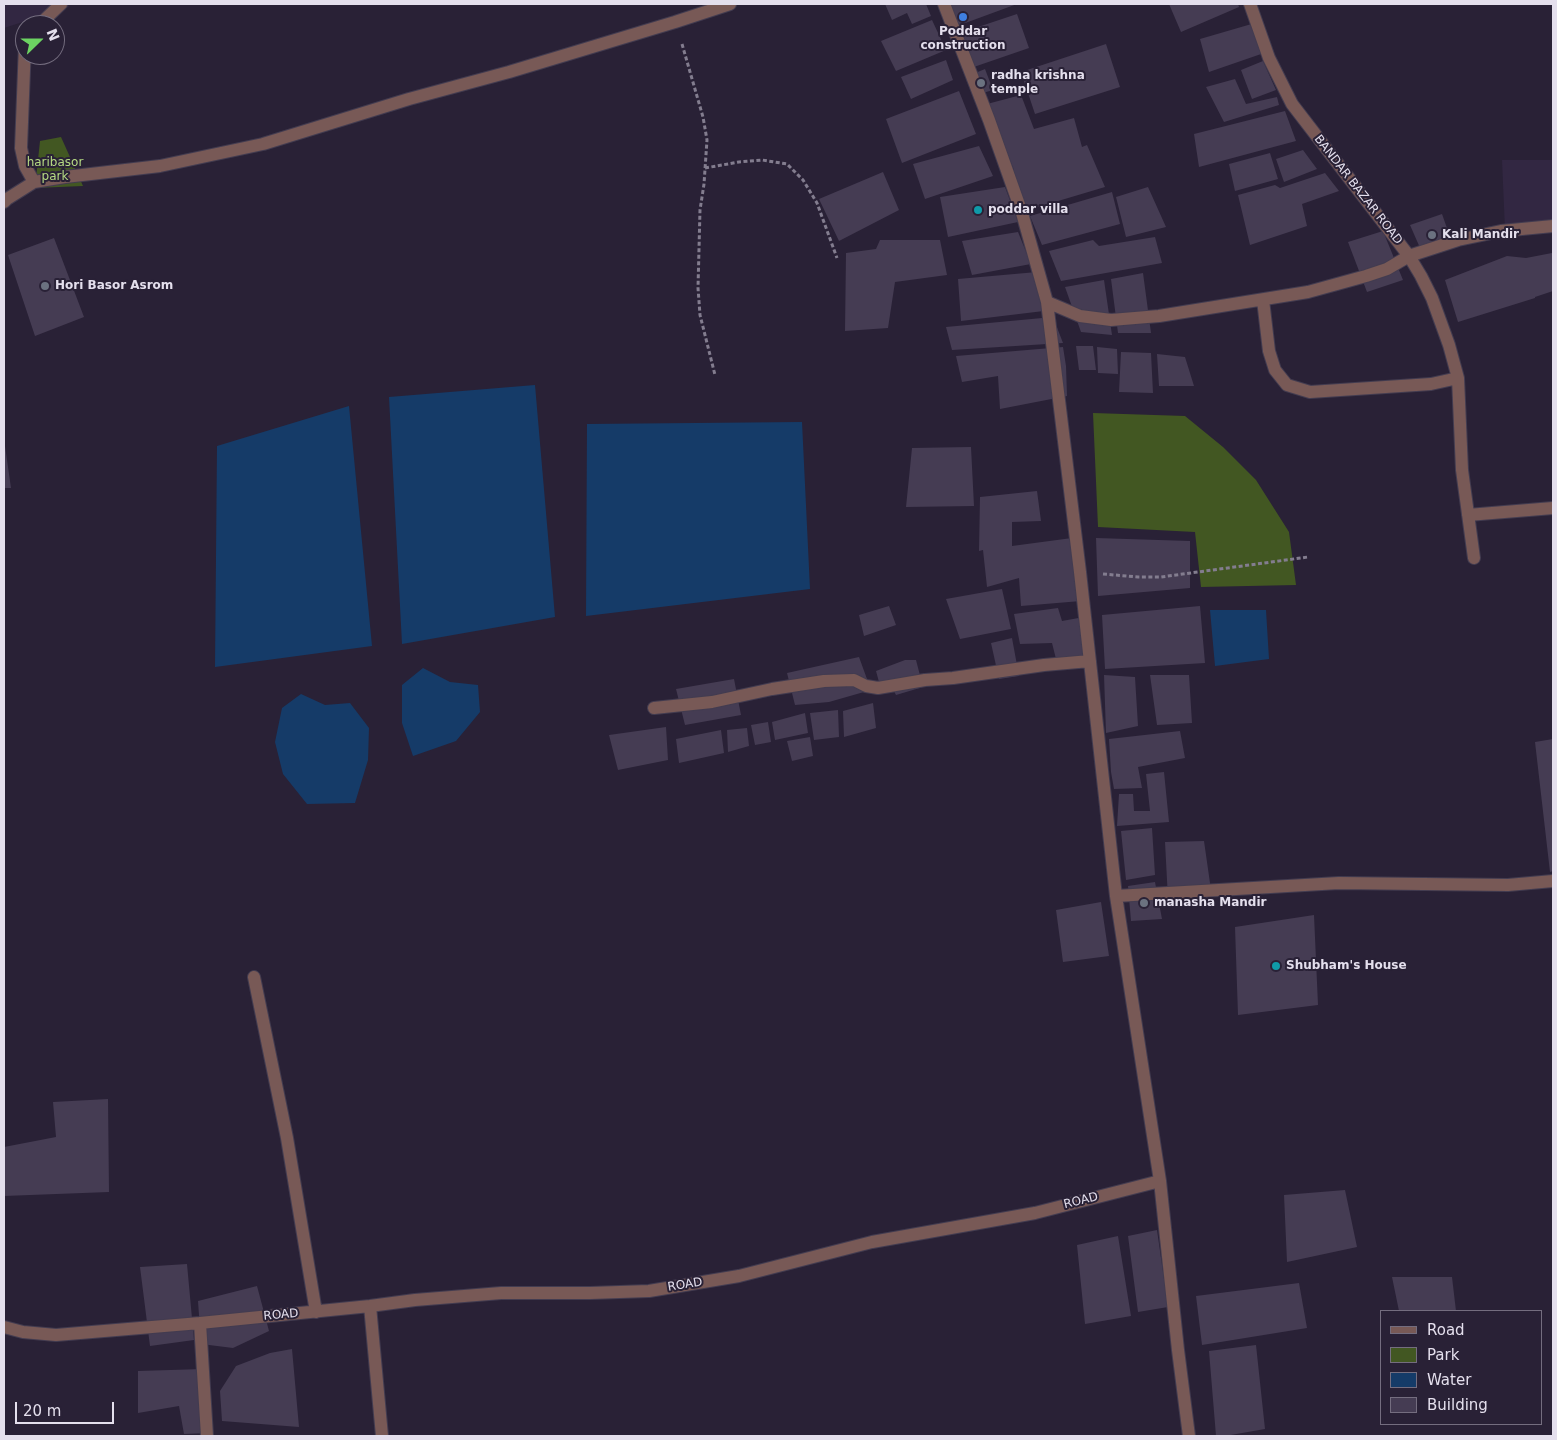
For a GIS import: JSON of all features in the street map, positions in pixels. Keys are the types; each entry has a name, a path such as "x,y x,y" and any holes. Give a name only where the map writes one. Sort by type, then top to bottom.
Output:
{"street":[{"path":"49,15 61,4"},
{"path":"4,202 34,182 160,166 262,144 409,99 509,72 730,4"},
{"path":"944,4 1022,212 1048,302 1116,896 1160,1182 1189,1436"},
{"name":"BANDAR BAZAR ROAD","path":"1048,302 1080,316 1111,320 1159,316 1308,292 1366,276 1387,268 1409,256 1292,104 1270,58 1250,4"},
{"path":"24,65 21,148 25,166 34,182"},
{"path":"1474,558 1462,470 1458,378 1449,345 1432,298 1422,276 1409,256 1458,240 1501,231 1553,226"},
{"path":"1263,300 1269,351 1275,370 1287,385 1310,392 1431,384 1458,378"},
{"path":"1468,515 1553,508"},
{"path":"654,708 712,702 772,689 824,681 854,680 866,686 878,688 925,680 1090,661"},
{"path":"1116,896 1339,883 1508,885 1553,881"},
{"path":"254,977 287,1138 316,1312"},
{"name":"ROAD","path":"4,1327 23,1332 56,1335 200,1323 415,1300 501,1293 649,1291 730,1278 872,1242 1035,1212 1160,1182"},
{"path":"370,1306 382,1436"},
{"path":"200,1323 207,1436"}],"path":[{"path":"676,22 703,117 707,140 700,210 698,288 700,315 715,375"},
{"path":"705,168 762,160 787,164 803,180 818,203 837,258"},
{"path":"1080,572 1138,578 1161,577 1308,557"}],"shaded area":[{"path":"4,4 68,4 69,7 44,15 15,15 15,24 4,28"},
{"path":"1502,160 1553,160 1553,227 1505,230"}],"green space":[{"name":"haribasor park","path":"61,137 83,186 35,188 40,141"},
{"path":"1093,413 1185,416 1223,447 1256,480 1289,532 1296,585 1201,587 1195,532 1098,527"}],"water":[{"path":"535,385 555,617 402,644 389,397"},
{"path":"349,406 372,646 215,667 217,446"},
{"path":"802,422 810,589 586,616 587,424"},
{"path":"1210,610 1266,610 1269,659 1215,666"},
{"path":"423,668 450,682 478,685 480,712 456,741 413,756 402,723 402,685"},
{"path":"301,694 325,705 350,703 369,728 368,760 355,803 307,804 283,774 275,742 282,708"}],"building":[{"path":"885,4 926,4 931,16 912,24 907,13 892,20"},
{"name":"Poddar construction","path":"938,4 1017,4 949,29"},
{"path":"1169,4 1238,4 1239,7 1181,32"},
{"path":"1017,14 1029,48 968,69 954,35"},
{"path":"932,20 946,50 896,71 881,41"},
{"path":"1255,23 1264,53 1209,72 1200,39"},
{"path":"1106,44 1120,87 1035,114 1021,72"},
{"path":"946,60 953,80 911,99 901,77"},
{"path":"1263,61 1276,90 1252,99 1241,70"},
{"name":"radha krishna temple","path":"985,69 993,90 976,95 968,76"},
{"path":"1235,79 1246,104 1277,97 1279,105 1224,122 1206,87"},
{"path":"959,91 976,134 902,163 886,119"},
{"path":"1021,95 1034,129 1074,118 1082,147 1087,145 1105,187 1028,210 987,104"},
{"path":"1285,111 1296,141 1199,167 1194,134"},
{"path":"979,146 993,176 925,199 913,164"},
{"path":"1303,150 1317,169 1284,182 1276,159"},
{"path":"1270,153 1278,179 1235,191 1229,164"},
{"path":"883,172 899,210 839,241 819,199"},
{"path":"1325,173 1339,191 1302,204 1307,226 1250,245 1238,195 1275,185 1280,188"},
{"name":"poddar villa","path":"1005,187 1018,222 948,237 940,197"},
{"path":"1148,187 1166,227 1126,237 1116,197"},
{"path":"1112,192 1120,224 1042,245 1030,216"},
{"name":"Kali Mandir","path":"1442,214 1453,245 1424,257 1410,225"},
{"path":"1383,231 1403,280 1367,292 1348,242"},
{"path":"1018,232 1031,264 972,275 962,241"},
{"path":"1155,237 1162,263 1061,281 1049,251 1093,240 1099,246"},
{"name":"Hori Basor Asrom","path":"54,238 84,317 35,336 8,255"},
{"path":"880,240 940,240 947,275 895,282 888,328 845,331 846,253 876,249"},
{"path":"1552,253 1553,291 1458,322 1445,280 1507,256 1526,258"},
{"path":"1037,272 1052,310 961,321 958,279"},
{"path":"1143,273 1151,333 1118,333 1111,279"},
{"path":"1104,280 1112,335 1081,332 1065,287"},
{"path":"1053,317 1063,343 952,350 946,327"},
{"path":"1076,346 1093,346 1096,370 1079,370"},
{"path":"1063,347 1067,396 1000,409 998,376 962,382 956,356"},
{"path":"1097,347 1117,349 1118,374 1098,373"},
{"path":"1121,352 1151,353 1153,393 1119,392"},
{"path":"1157,354 1185,357 1194,386 1159,386"},
{"path":"5,446 11,488 4,488"},
{"path":"971,447 974,506 906,507 912,448"},
{"path":"1037,491 1041,521 1012,522 1012,546 1072,538 1081,601 1021,606 1019,578 987,587 983,550 979,551 980,497"},
{"path":"1096,538 1190,541 1190,588 1098,596"},
{"path":"1002,589 1011,629 960,639 946,599"},
{"path":"889,606 896,625 864,636 859,615"},
{"path":"1200,606 1205,663 1105,669 1102,615"},
{"path":"1058,608 1062,621 1084,617 1087,668 1058,667 1052,643 1020,644 1014,614"},
{"path":"1012,638 1019,676 999,679 991,643"},
{"path":"859,657 871,690 829,702 795,705 787,673"},
{"path":"905,660 916,660 923,687 896,695 889,681 879,682 876,671"},
{"path":"1104,675 1135,677 1138,726 1106,733"},
{"path":"1150,675 1189,675 1192,723 1157,725"},
{"path":"734,679 741,715 685,725 676,689"},
{"path":"873,703 876,728 844,737 843,711"},
{"path":"838,710 839,737 814,740 810,713"},
{"path":"805,713 808,733 775,740 772,722"},
{"path":"768,722 771,742 755,745 751,725"},
{"path":"666,727 668,760 618,770 609,735"},
{"path":"747,728 749,746 728,752 727,730"},
{"path":"721,730 724,753 679,763 676,739"},
{"path":"1180,731 1185,758 1138,767 1142,788 1114,789 1109,739"},
{"path":"810,737 813,756 792,761 787,741"},
{"path":"1553,739 1553,871 1550,872 1535,742"},
{"path":"1164,772 1169,822 1117,826 1119,794 1133,794 1134,811 1150,811 1146,774"},
{"path":"1152,828 1155,875 1126,880 1121,831"},
{"path":"1204,841 1212,897 1168,899 1165,842"},
{"name":"manasha Mandir","path":"1155,882 1162,919 1131,921 1128,886"},
{"path":"1101,902 1109,956 1063,962 1056,910"},
{"name":"Shubham's House","path":"1314,915 1318,1005 1238,1015 1235,927"},
{"path":"108,1099 109,1192 4,1196 4,1147 56,1137 53,1102"},
{"path":"1345,1190 1357,1247 1287,1262 1284,1195"},
{"path":"1157,1230 1168,1307 1138,1312 1128,1236"},
{"path":"1118,1236 1131,1316 1085,1324 1077,1245"},
{"path":"187,1264 194,1340 150,1346 140,1267"},
{"path":"1392,1277 1452,1277 1456,1310 1399,1310"},
{"path":"1299,1283 1307,1328 1202,1345 1196,1296"},
{"path":"257,1286 269,1331 233,1348 201,1344 198,1301"},
{"path":"1256,1345 1265,1429 1216,1436 1209,1351"},
{"path":"292,1349 299,1427 222,1421 220,1391 236,1366 270,1353"},
{"path":"203,1369 209,1433 184,1434 179,1406 138,1413 138,1371"}],"place":[{"name":"Poddar construction","path":"963,17"},
{"name":"radha krishna temple","path":"981,83"},
{"name":"poddar villa","path":"978,210"},
{"name":"Kali Mandir","path":"1432,235"},
{"name":"Hori Basor Asrom","path":"45,286"},
{"name":"manasha Mandir","path":"1144,903"},
{"name":"Shubham's House","path":"1276,966"}]}
